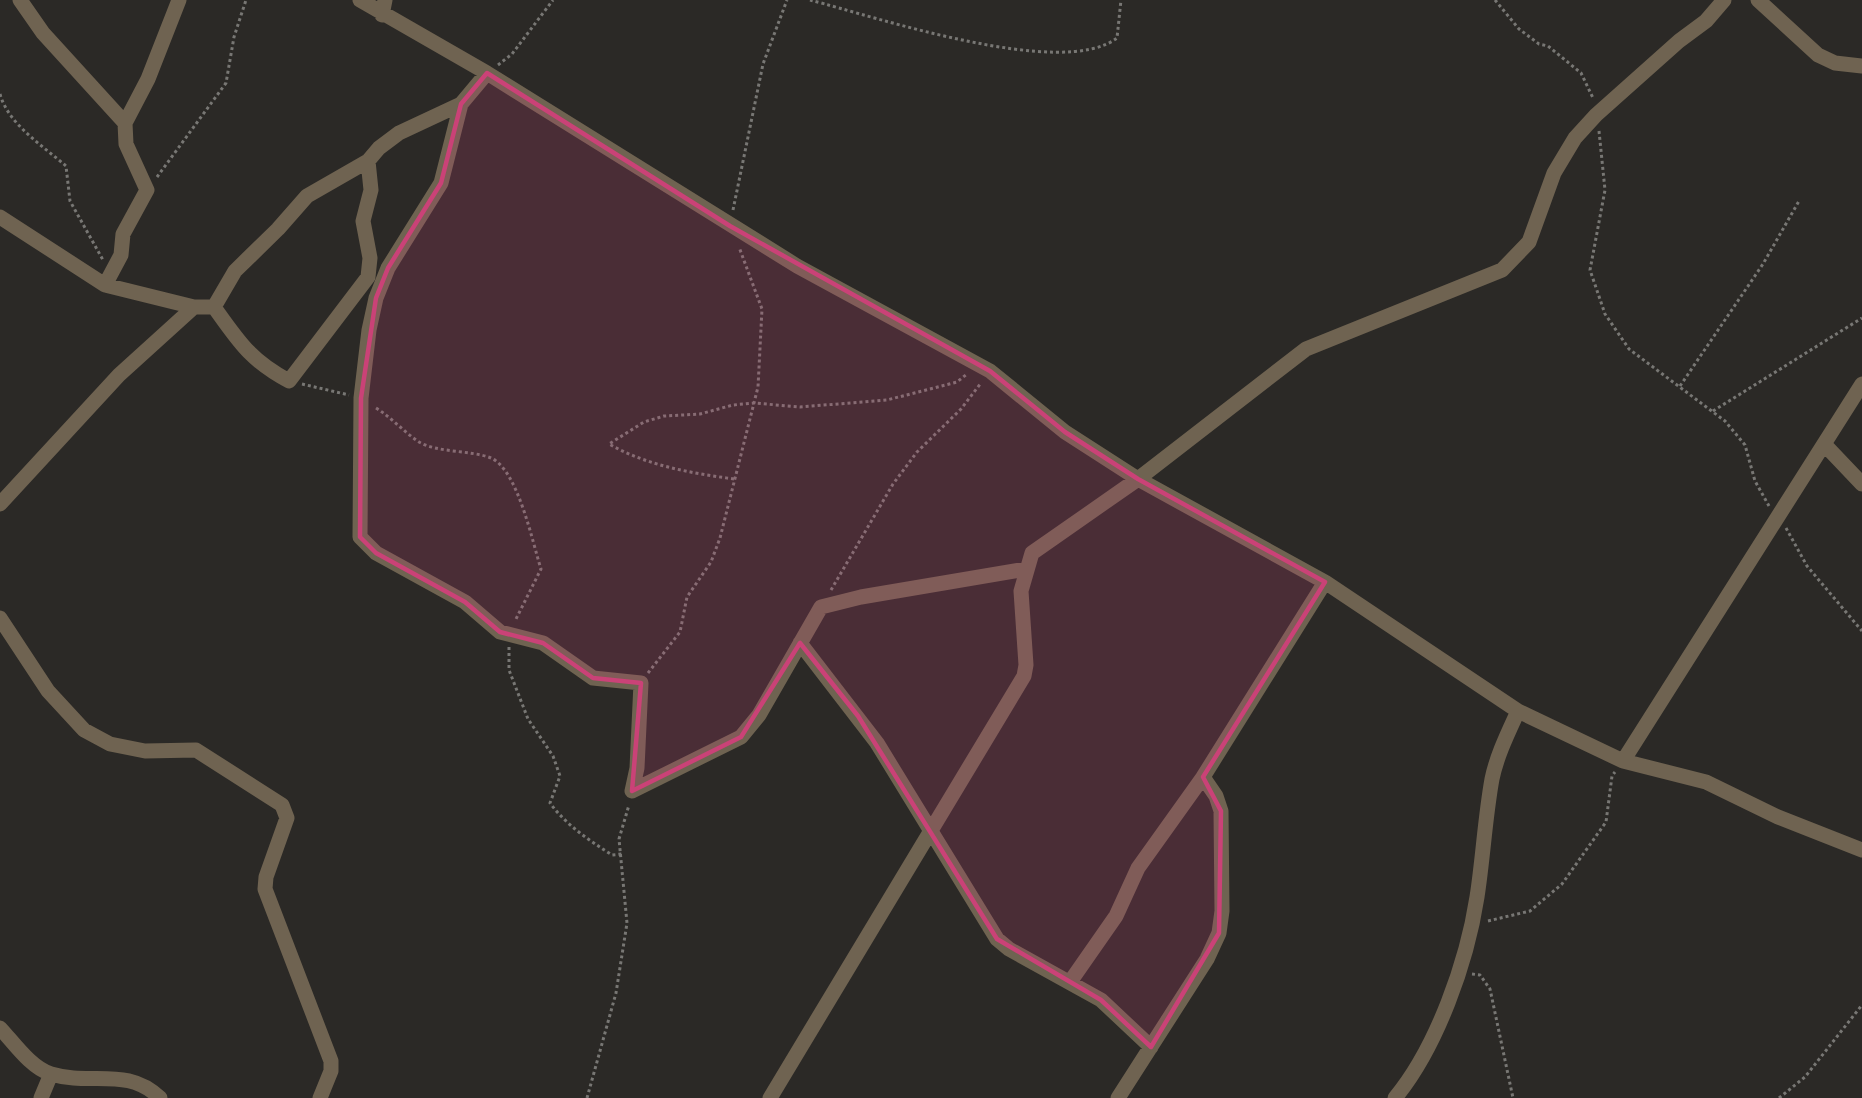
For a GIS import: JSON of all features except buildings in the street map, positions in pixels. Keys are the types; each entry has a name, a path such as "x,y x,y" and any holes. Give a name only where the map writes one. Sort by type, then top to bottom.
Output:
{"street":[{"path":"20,0 43,33 125,123 130,154 147,190 123,234 121,255 107,281"},
{"path":"125,123 148,79 179,0"},
{"path":"360,0 384,7 730,226 990,371 1065,432 1138,479 1325,582 1518,711 1623,761 1706,782 1778,817 1862,850"},
{"path":"770,1098 1024,676 1026,665 1021,591 1032,553 1138,479 1306,349 1502,270 1529,242 1558,165 1575,138 1596,115 1679,41 1706,21 1724,0"},
{"path":"1758,0 1818,55 1835,63 1862,66"},
{"path":"214,307 235,271 278,229 307,196 368,161 379,148 399,133 461,104 487,73"},
{"path":"461,104 441,183 388,268 376,298 369,330 361,399 360,537 376,553 465,602 508,636 543,643 593,678 641,683 639,748 632,791"},
{"path":"214,307 247,352 265,368 289,381 368,277 370,258 363,221 371,190 368,161"},
{"path":"0,217 107,281 194,307 214,307"},
{"path":"0,504 119,375 194,307"},
{"path":"1623,761 1862,384"},
{"path":"1824,444 1862,484"},
{"path":"632,791 741,737 759,715 821,607 861,597 1026,569"},
{"path":"1070,982 1116,916 1138,868 1203,777 1325,582"},
{"path":"0,618 48,691 84,730 110,744 145,751 196,750 282,805 287,818 266,877 265,889 332,1061 332,1071 320,1098"},
{"path":"800,643 858,716 932,830 997,939 1009,949 1113,1008 1151,1047"},
{"path":"1395,1098 1417,1067 1445,1008 1458,972 1472,925 1492,780 1502,745 1518,711"},
{"path":"1118,1098 1207,959 1219,933 1222,911 1221,811 1216,796 1203,777"},
{"path":"0,1028 35,1065 51,1074 123,1078 150,1088 160,1098"},
{"path":"41,1098 51,1074"}],"path":[{"path":"147,190 226,83 234,37 246,0"},
{"path":"487,73 512,54 553,0"},
{"path":"641,683 680,632 687,597 711,562 720,538 758,387 762,309 747,264 730,226 763,64 787,0"},
{"path":"810,0 978,44 1044,53 1104,48 1117,38 1121,0"},
{"path":"1495,0 1519,28 1539,44 1548,46 1581,73 1594,100 1603,153 1605,190 1590,270 1605,314 1629,349 1713,411 1725,421 1745,445 1755,481 1778,518 1790,532 1807,566 1862,631"},
{"path":"0,94 3,106 24,130 66,166 70,201 107,281"},
{"path":"1680,386 1763,264 1799,201"},
{"path":"1713,411 1862,318"},
{"path":"735,479 672,470 630,456 609,444 644,422 664,416 700,414 734,405 754,403 800,406 887,400 963,380 976,364"},
{"path":"821,607 893,484 917,452 961,409 990,371"},
{"path":"289,381 361,399 395,419 420,442 490,458 503,468 518,492 541,569 508,636 509,670 528,719 553,756 560,776 550,802 560,816 593,843 612,855 622,854"},
{"path":"1472,925 1530,911 1562,884 1606,822 1612,776 1623,761"},
{"path":"587,1098 616,993 627,923 619,839 632,791"},
{"path":"1458,972 1480,975 1490,989 1512,1098"},
{"path":"1779,1098 1805,1077 1862,1005"}],"highlighted area":[{"path":"487,73 730,226 990,371 1065,432 1138,479 1325,582 1203,777 1221,811 1219,933 1151,1047 1101,1000 997,939 858,716 800,643 741,737 632,791 641,683 593,678 543,643 500,632 465,602 376,553 360,537 361,398 376,298 388,268 441,183 461,104"}]}
